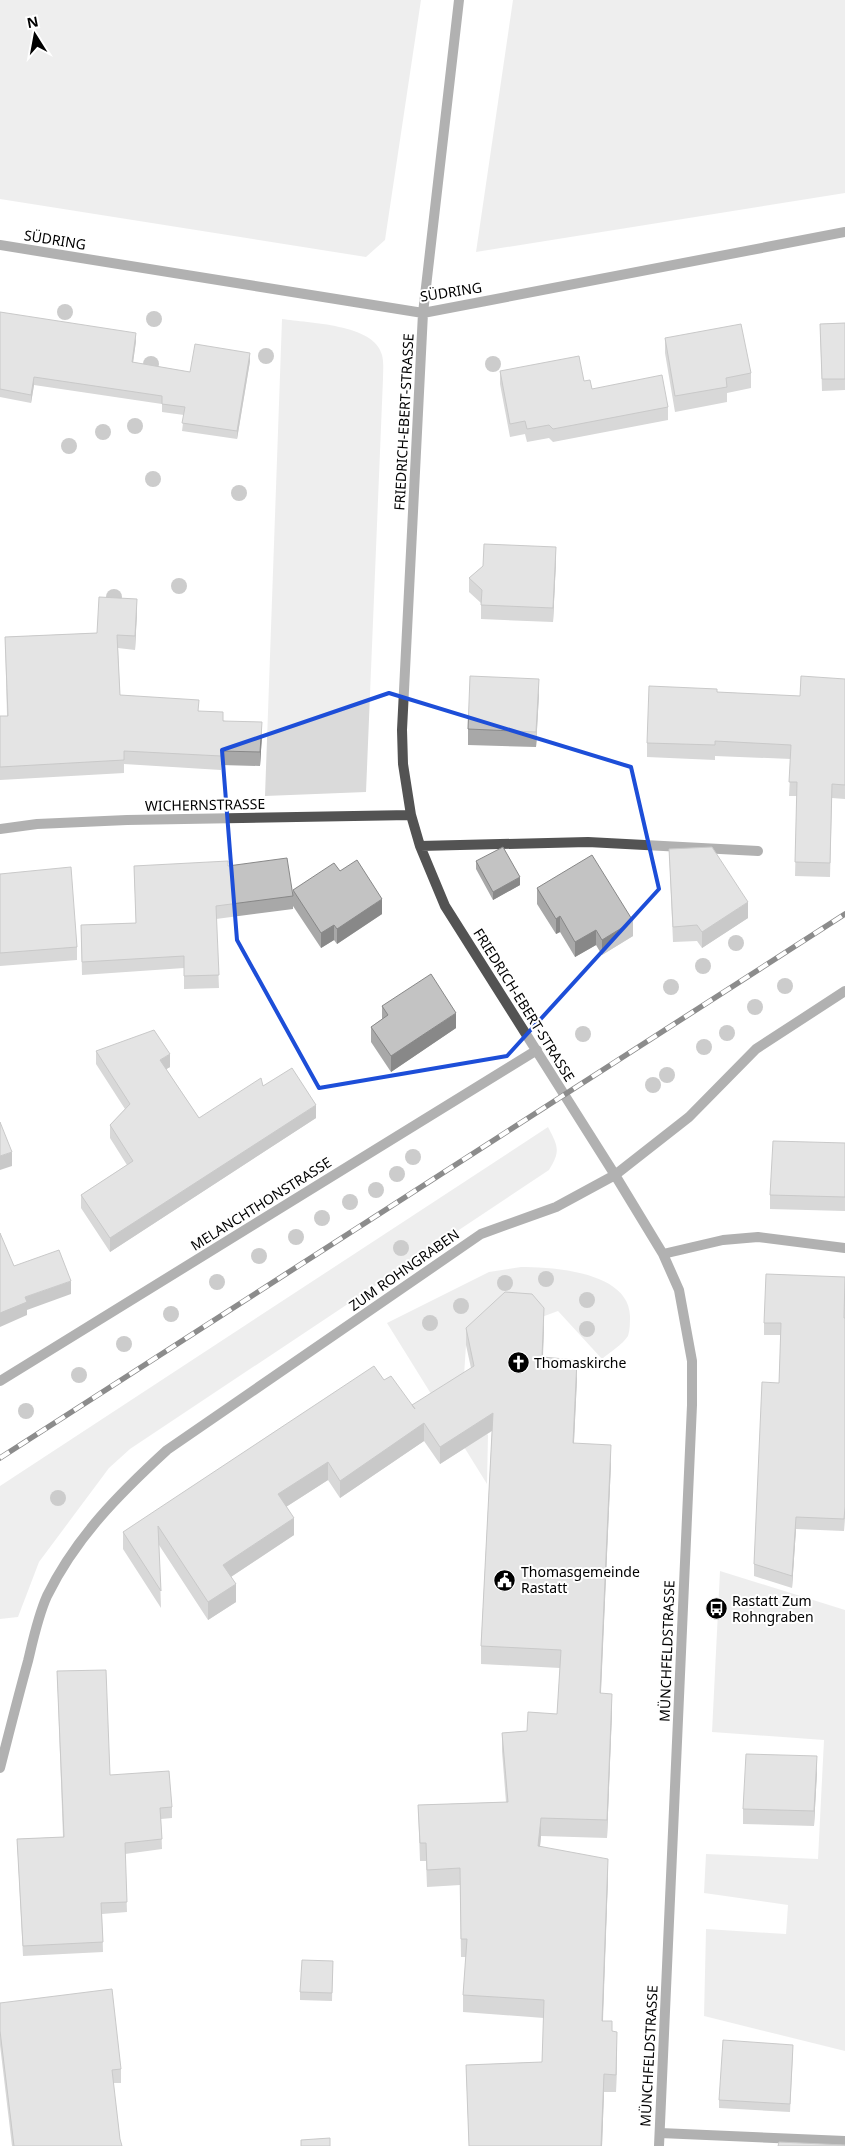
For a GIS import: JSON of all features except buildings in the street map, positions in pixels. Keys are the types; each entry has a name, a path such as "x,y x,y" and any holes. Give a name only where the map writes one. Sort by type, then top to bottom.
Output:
{"street":[{"name":"FRIEDRICH-EBERT-STRASSE","path":"459,0 423,313 402,730 403,764 411,815 420,846 445,906 615,1175"},
{"name":"SÜDRING","path":"0,245 423,313 845,232"},
{"name":"WICHERNSTRASSE","path":"0,829 37,824 127,820 411,815"},
{"path":"420,846 588,842 758,852"},
{"name":"ZUM ROHNGRABEN","path":"0,1768 46,1598 67,1559 90,1526 122,1491 167,1450 481,1234 556,1207 615,1175 689,1117 756,1049 845,991"},
{"name":"MELANCHTHONSTRASSE","path":"0,1381 537,1050"},
{"name":"MÜNCHFELDSTRASSE","path":"615,1175 663,1254 679,1290 692,1361 692,1405 659,2146"},
{"path":"663,1254 723,1240 758,1237 845,1248"},
{"path":"660,2133 845,2141"}],"highlighted area":[{"path":"389,693 631,767 659,889 507,1056 319,1088 237,940 222,750"}],"shaded area":[{"path":"0,0 421,0 385,240 366,257 0,199"},
{"path":"513,0 845,0 845,193 476,252"},
{"path":"282,319 323,324 354,331 367,337 377,345 383,358 366,792 265,796"},
{"path":"548,1127 557,1148 557,1153 549,1170 130,1449 109,1468 39,1562 18,1617 0,1619 0,1486"},
{"path":"521,1267 552,1268 570,1271 604,1281 617,1290 626,1301 630,1316 629,1331 628,1336 623,1342 602,1359 558,1311 466,1345 462,1407 488,1435 487,1484 387,1323 489,1272"},
{"path":"720,1571 845,1610 845,2051 704,2016 706,1929 786,1934 788,1905 704,1893 706,1854 818,1859 824,1740 712,1732"}],"railway":[{"path":"0,1458 845,914"}],"place":[{"name":"Thomaskirche","path":"518,1363"},
{"name":"Thomasgemeinde Rastatt","path":"505,1580"},
{"name":"Rastatt Zum Rohngraben","path":"716,1609"}]}
